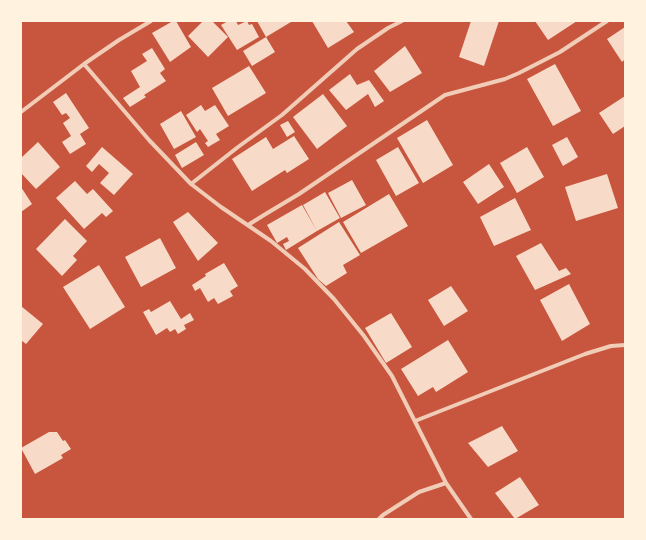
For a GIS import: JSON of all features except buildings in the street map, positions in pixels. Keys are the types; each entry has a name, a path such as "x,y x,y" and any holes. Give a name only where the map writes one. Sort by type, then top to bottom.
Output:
{"street":[{"path":"21,112 84,64 119,40 151,21"},
{"path":"191,184 282,115 357,49 388,28 402,21"},
{"path":"248,226 376,143 445,95 512,76 560,52 607,21"},
{"path":"84,64 149,140 191,184 221,207 271,241 305,269 334,299 364,336 392,376 446,482 471,519"},
{"path":"415,421 585,354 611,346 625,345"},
{"path":"379,519 419,492 446,482"}]}
